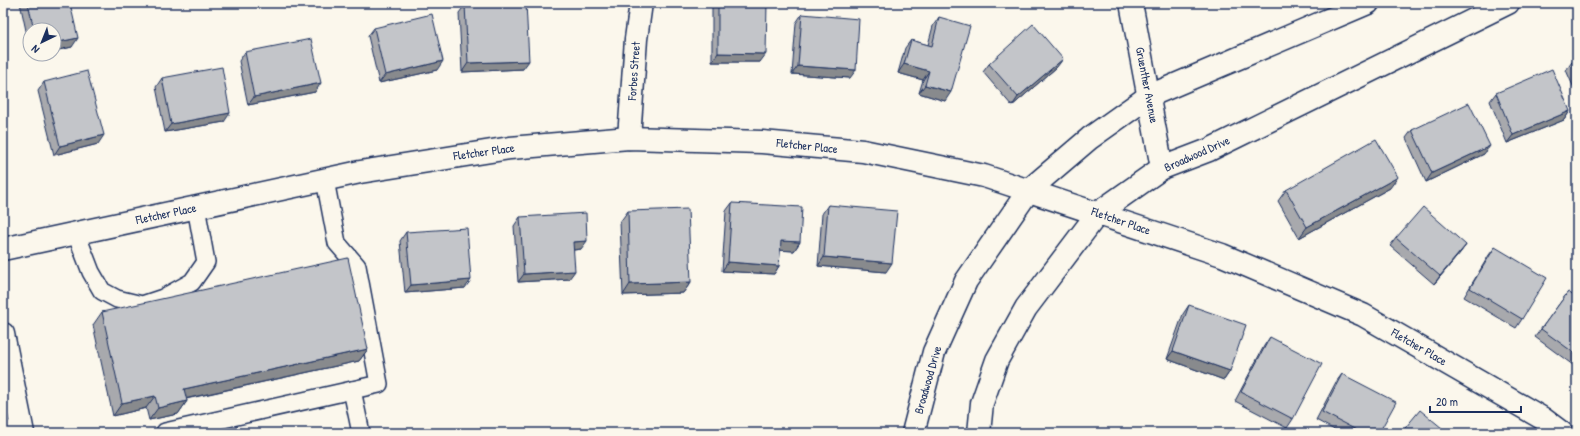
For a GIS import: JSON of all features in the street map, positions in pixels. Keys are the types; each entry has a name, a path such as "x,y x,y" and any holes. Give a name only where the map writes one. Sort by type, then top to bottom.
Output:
{"street":[{"name":"Forbes Street","path":"629,138 636,39 641,3"},
{"name":"Gruenther Avenue","path":"1131,3 1162,168"},
{"name":"Broadwood Drive","path":"913,433 934,352 966,281 1029,190 1090,138 1149,96 1368,3"},
{"name":"Broadwood Drive","path":"979,433 982,403 997,360 1026,308 1098,213 1162,168 1209,150 1505,4"},
{"name":"Fletcher Place","path":"3,248 325,180 510,148 629,138 762,142 864,151 984,176 1222,255 1363,315 1542,418 1562,433"},
{"path":"3,334 16,431"}],"lane":[{"path":"165,432 379,384 357,266 337,243 325,180"},
{"path":"76,233 91,272 102,291 117,299 142,305 163,298 192,282 206,262 196,207"},
{"path":"352,390 362,433"}],"building":[{"path":"28,3 70,3 78,38 62,41 62,22 32,22"},
{"path":"526,3 529,61 468,63 465,5"},
{"path":"718,3 767,3 766,54 718,53"},
{"path":"432,14 443,61 385,75 374,28"},
{"path":"802,14 859,19 856,70 798,66"},
{"path":"939,17 970,26 951,92 925,85 929,71 904,64 911,40 932,46"},
{"path":"1033,24 1063,59 1018,97 989,64"},
{"path":"311,39 321,83 254,97 245,52"},
{"path":"1577,59 1577,73 1572,62"},
{"path":"222,67 230,113 171,124 162,78"},
{"path":"1552,69 1570,111 1513,135 1496,93"},
{"path":"87,71 104,135 60,146 44,82"},
{"path":"1469,103 1490,146 1432,173 1412,130"},
{"path":"1376,139 1398,177 1307,227 1286,190"},
{"path":"732,203 802,207 800,242 781,241 779,266 728,262"},
{"path":"828,205 897,211 892,263 824,257"},
{"path":"1423,207 1466,245 1440,276 1396,238"},
{"path":"688,209 691,282 630,284 628,211"},
{"path":"586,213 587,241 573,242 575,271 524,274 520,217"},
{"path":"467,228 471,280 411,285 406,232"},
{"path":"1495,247 1547,278 1522,319 1470,288"},
{"path":"348,258 368,349 184,389 187,401 158,408 155,396 122,403 102,312"},
{"path":"1568,292 1577,298 1577,355 1541,329"},
{"path":"1189,305 1246,325 1230,371 1173,351"},
{"path":"1270,337 1322,364 1293,419 1241,392"},
{"path":"1342,374 1396,402 1379,433 1362,433 1322,412"},
{"path":"1420,410 1448,433 1401,433"}]}
